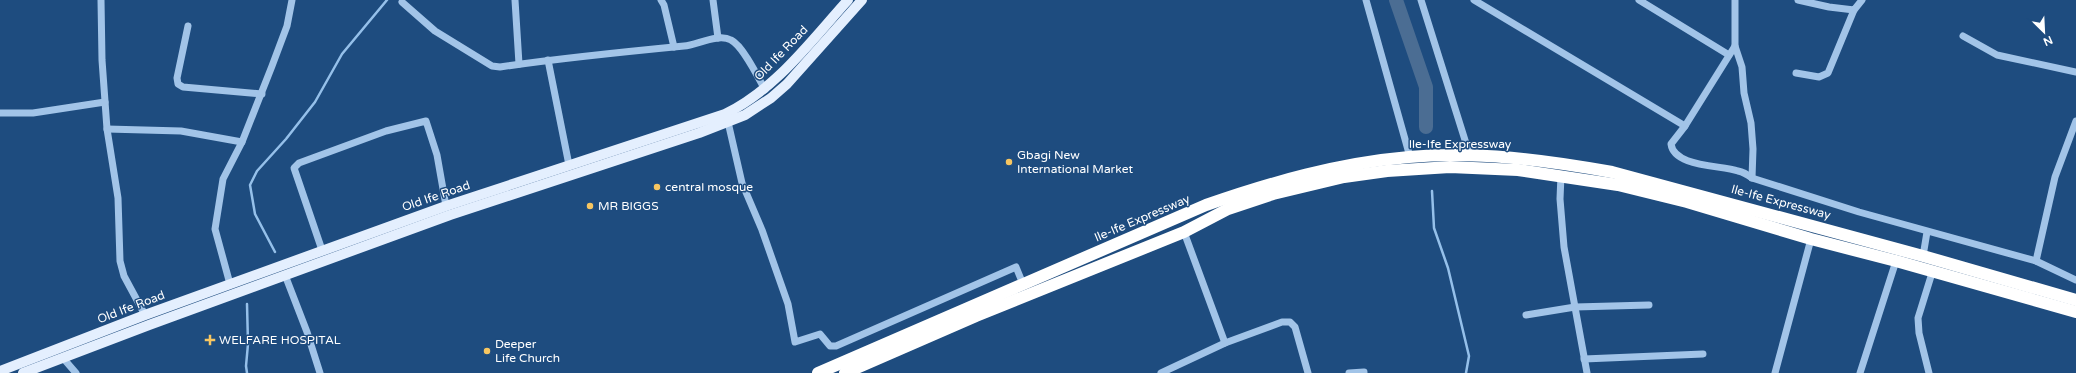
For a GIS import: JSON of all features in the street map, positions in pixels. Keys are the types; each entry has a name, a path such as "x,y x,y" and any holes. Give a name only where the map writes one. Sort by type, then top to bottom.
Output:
{"highway":[{"name":"Ile-Ife Expressway","path":"818,373 1206,205 1247,190 1320,171 1410,157 1470,156 1530,160 1612,172 1923,256 2076,300"},
{"name":"Ile-Ife Expressway","path":"845,373 976,316 1184,232 1228,209 1273,194 1344,177 1387,171 1450,167 1485,167 1561,175 1618,185 1686,202 1810,239 1896,261 1932,273 2076,312"}],"main road":[{"name":"Old Ife Road","path":"0,370 145,315 175,310 285,275 510,190 569,165 724,114 765,90 848,0"},
{"name":"Old Ife Road","path":"23,373 63,358 175,310 230,284 322,250 446,206 510,190 728,122 745,115 771,98 787,84 862,0"}],"street":[{"path":"101,0 102,60 105,102 107,129 118,198 120,261 124,276 145,315"},
{"path":"230,284 215,229 223,179 242,142 262,94 283,37 292,0"},
{"path":"515,0 519,64"},
{"path":"661,0 664,5 674,47"},
{"path":"713,0 718,38"},
{"path":"1366,0 1410,157"},
{"path":"1421,0 1470,156"},
{"path":"1474,0 1685,126"},
{"path":"1638,0 1729,55"},
{"path":"1735,0 1735,46 1742,67 1744,93 1751,123 1753,149 1752,178"},
{"path":"1798,0 1829,7 1854,10"},
{"path":"1796,73 1819,77 1828,73 1854,10 1862,0"},
{"path":"402,2 435,32 492,66 689,46 718,38 730,39 739,46 765,90"},
{"path":"188,26 177,78 178,84 182,87 262,94"},
{"path":"1963,36 1997,55 2076,72"},
{"path":"1735,46 1685,126 1671,144 1674,153 1682,159 1738,171 1752,178 1927,232 2036,261 2076,280"},
{"path":"548,60 569,165"},
{"path":"0,113 33,113 105,102"},
{"path":"322,250 294,168 299,164 386,131 426,121 437,155 446,206"},
{"path":"2036,261 2055,177 2076,121"},
{"path":"728,122 742,183 788,304 795,342 820,334 830,346 836,346 1016,267 1023,284"},
{"path":"107,129 181,131 242,142"},
{"path":"1561,175 1560,199 1564,247 1587,373"},
{"path":"1184,232 1225,343"},
{"path":"1923,256 1927,232"},
{"path":"1775,373 1810,239"},
{"path":"1860,373 1896,261"},
{"path":"1929,373 1919,333 1918,318 1932,273"},
{"path":"285,275 307,332 320,373"},
{"path":"1526,315 1574,307 1649,305"},
{"path":"1160,373 1169,371 1225,343 1282,322 1290,322 1295,327 1308,373"},
{"path":"1584,359 1703,354"},
{"path":"63,358 76,373"},
{"path":"1349,373 1364,372"}],"waterway":[{"path":"275,252 255,214 250,185 257,171 286,139 315,102 342,54 387,0"},
{"path":"1396,0 1426,87 1426,127"},
{"path":"1432,191 1434,228 1448,268 1469,356 1466,373"},
{"path":"247,304 247,373"}],"place":[{"name":"Gbagi New International Market","path":"1009,162"},
{"name":"central mosque","path":"657,187"},
{"name":"MR BIGGS","path":"590,206"},
{"name":"WELFARE HOSPITAL","path":"210,340"},
{"name":"Deeper Life Church","path":"487,351"}]}
